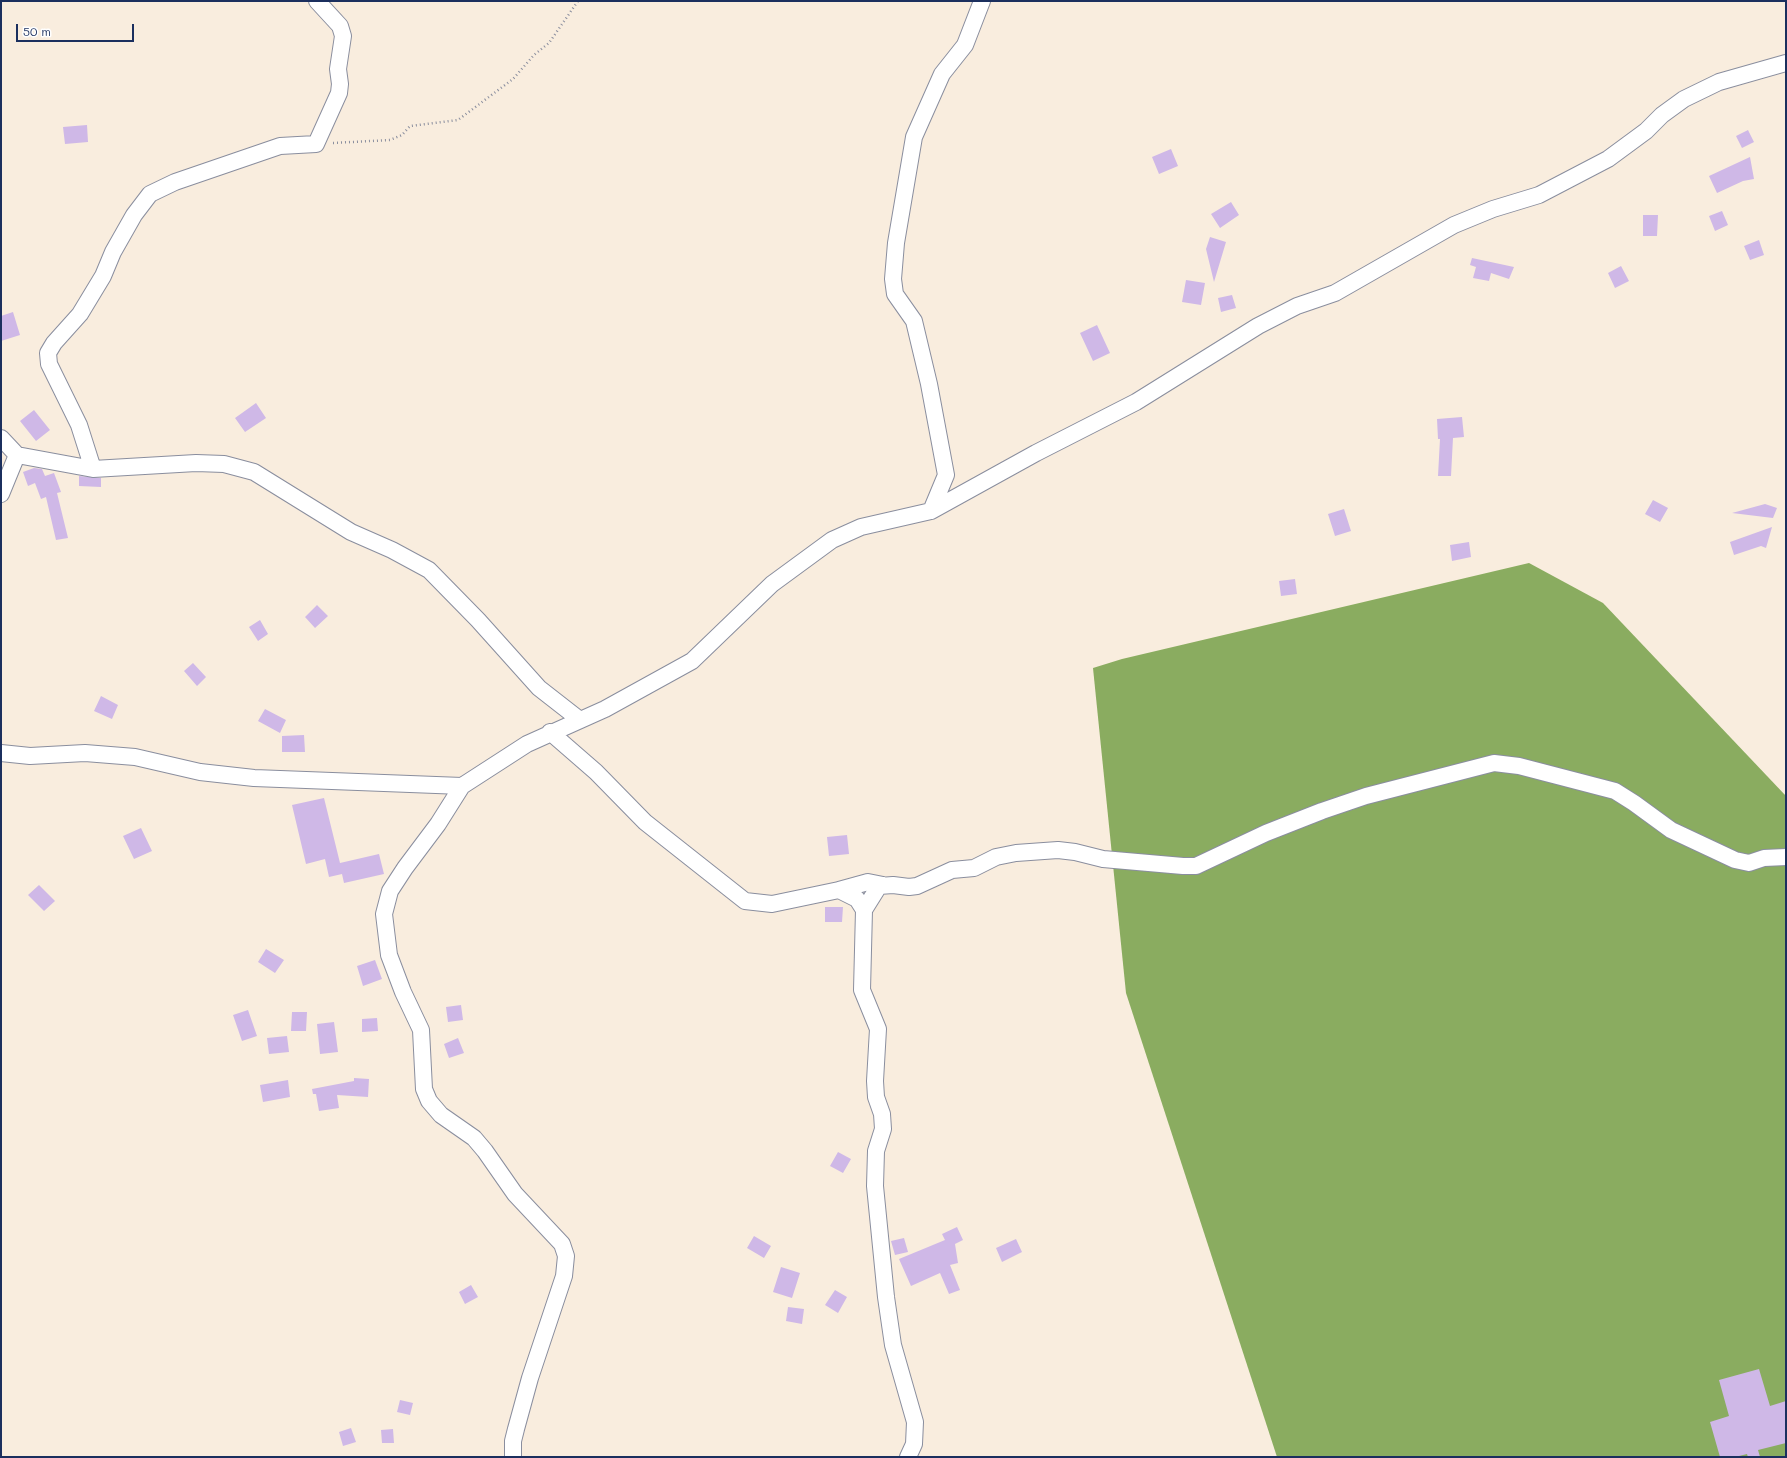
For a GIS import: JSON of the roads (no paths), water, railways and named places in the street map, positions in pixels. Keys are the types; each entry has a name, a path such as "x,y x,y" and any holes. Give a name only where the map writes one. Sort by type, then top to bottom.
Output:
{"street":[{"path":"93,469 78,425 49,364 48,353 54,343 80,314 103,276 113,252 134,215 150,194 175,182 280,146 316,144 339,93 340,84 338,69 343,36 340,26 317,1"},
{"path":"931,511 946,475 929,384 914,321 895,294 893,279 896,243 914,137 942,74 965,45 982,1"},
{"path":"512,1457 512,1441 530,1378 564,1276 566,1256 562,1244 515,1194 478,1142 440,1115 429,1101 424,1089 421,1030 403,992 389,955 384,914 390,891 405,868 438,824 462,786 528,744 550,732 580,720 638,692 692,661 772,584 832,540 861,528 931,511 1042,450 1136,402 1258,326 1297,306 1335,293 1454,225 1493,209 1539,195 1608,159 1646,131 1662,115 1684,98 1719,82 1786,63"},
{"path":"1,438 17,455 93,469 196,463 224,464 254,472 352,532 392,550 429,570 478,620 539,688 580,720"},
{"path":"1,494 17,455"},
{"path":"550,732 596,772 645,822 745,901 772,904 839,890 868,882 883,885 913,887 952,870 974,868 996,857 1016,853 1058,850 1075,852 1104,859 1196,866 1266,833 1330,808 1366,796 1494,763 1519,766 1615,791 1671,830 1735,860 1749,863 1764,858 1786,857"},
{"path":"1,753 30,756 85,753 136,757 200,772 254,778 462,786"},
{"path":"883,885 875,890 864,910 862,990 878,1029 875,1081 876,1097 882,1114 883,1129 876,1151 875,1186 886,1297 893,1345 915,1422 914,1444 908,1457"},
{"path":"839,890 856,899 864,910"}]}
